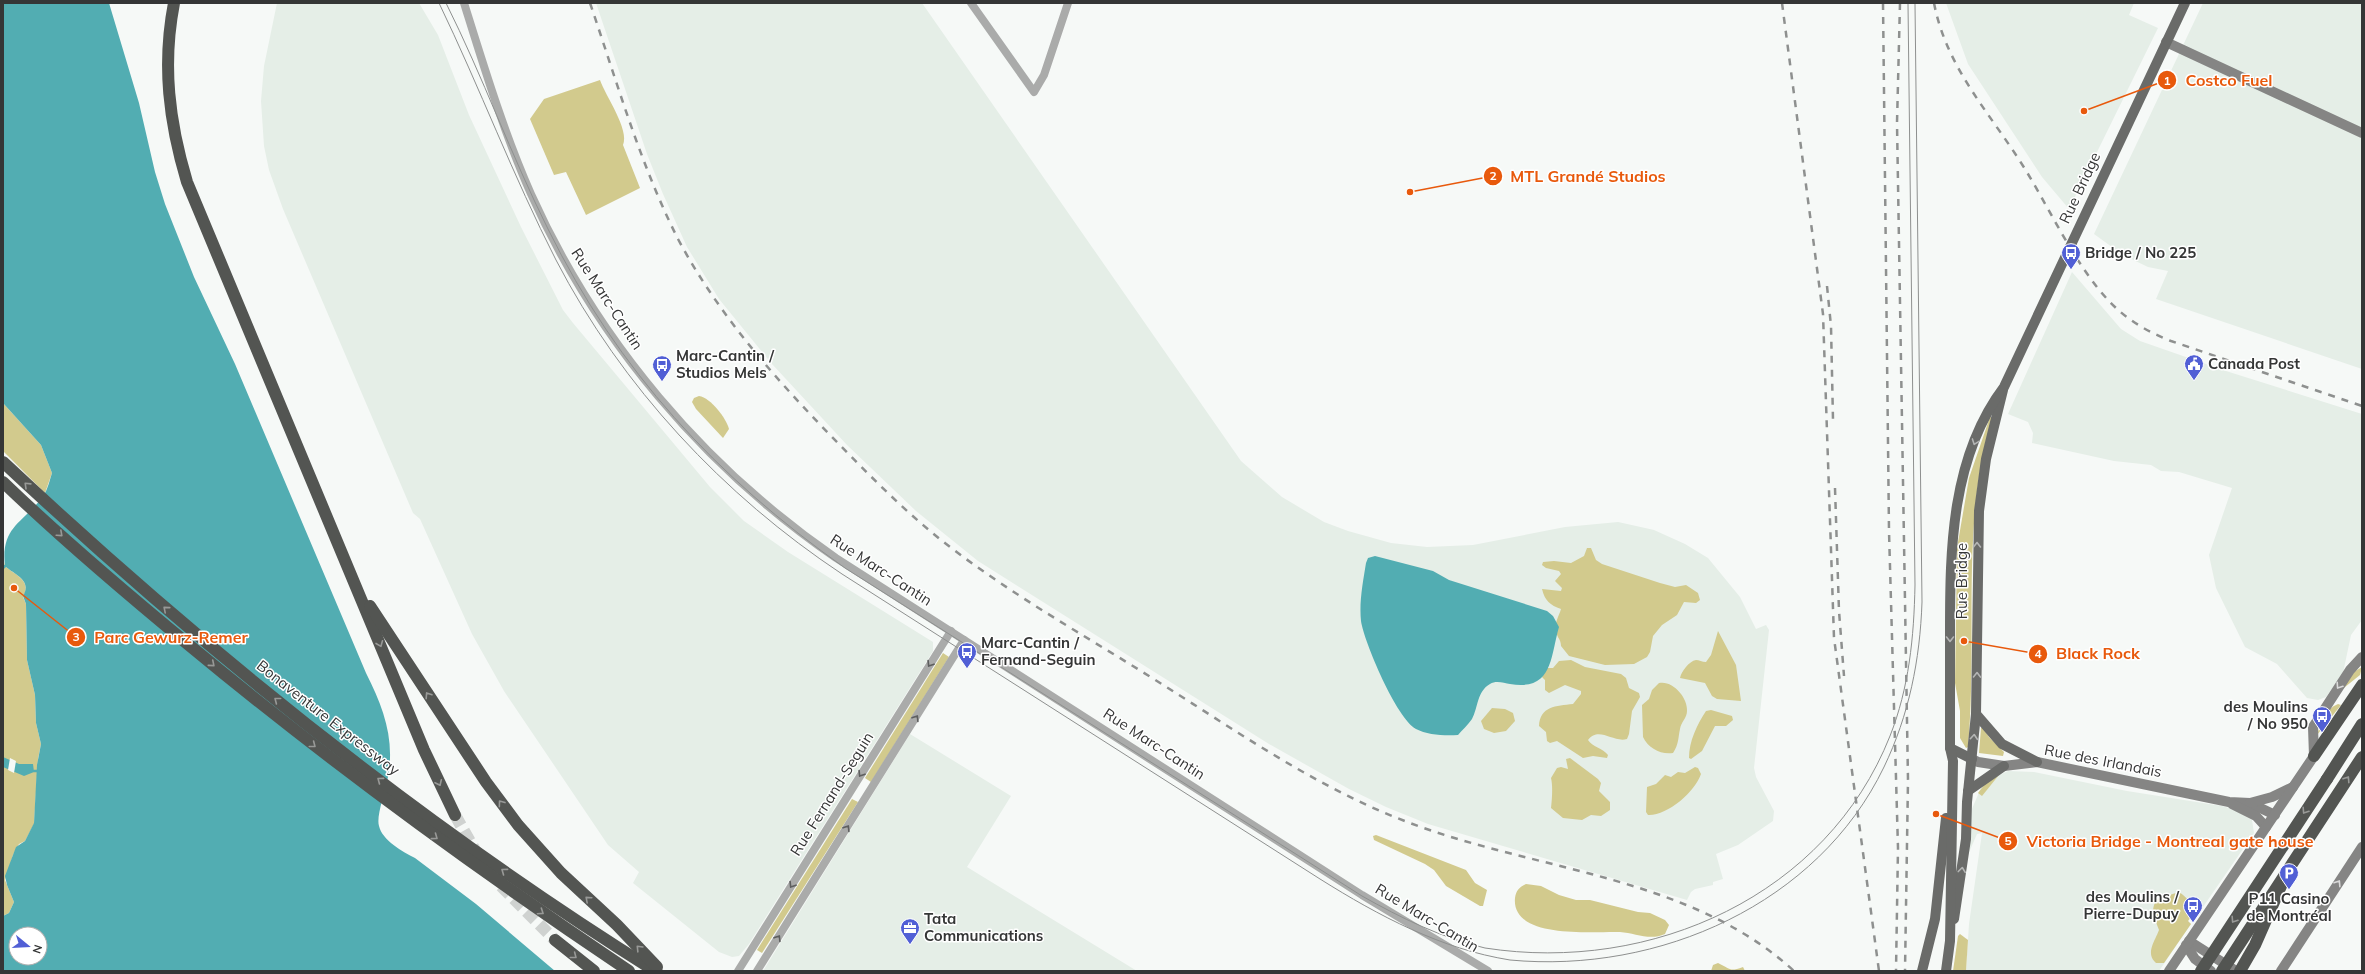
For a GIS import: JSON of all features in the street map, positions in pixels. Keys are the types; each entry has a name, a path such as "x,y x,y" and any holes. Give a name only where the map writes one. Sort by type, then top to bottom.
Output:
{"highway":[{"path":"174,3 167,50 167,84 174,134 184,170 209,238 355,582 424,750 455,815"},
{"name":"Bonaventure Expressway","path":"3,462 40,498 216,650 311,727 411,803 542,898 655,971"},
{"name":"Bonaventure Expressway","path":"3,482 148,611 238,685 403,814 508,889 629,971"},
{"path":"355,582 486,782 518,826 561,873 617,925 661,971"},
{"path":"2314,756 2362,685"},
{"path":"2201,971 2362,724"},
{"path":"2222,971 2362,756"},
{"path":"2240,971 2255,945 2288,870"},
{"path":"555,940 594,971"}],"main road":[{"name":"Rue Bridge","path":"1950,941 1953,761 1950,748 1950,568 1954,520 1962,484 1974,444 1990,406 2004,387 2185,3"},
{"name":"Rue Bridge","path":"1946,971 1958,900 1966,839 1967,802 1976,714 1979,511 1986,459 2000,410 2004,387"},
{"path":"1976,714 2002,744 2037,762"},
{"name":"Rue Bridge","path":"1928,971 1941,901 1940,877 1946,819 1947,759 1950,748"},
{"path":"1950,748 1972,759"},
{"path":"1968,791 2004,766"},
{"name":"Rue Bridge","path":"1922,971 1967,802"}],"street":[{"name":"Rue Marc-Cantin","path":"464,3 508,138 540,214 587,298 645,381 697,440 771,510 836,558 1356,891 1488,971"},
{"path":"971,3 1034,92 1044,75 1068,3"},
{"path":"2166,42 2362,133"},
{"name":"Rue Fernand-Seguin","path":"738,971 951,631"},
{"name":"Rue Fernand-Seguin","path":"757,971 964,640"},
{"path":"2169,971 2314,756 2313,727 2350,670 2362,657"},
{"name":"Rue des Irlandais","path":"1972,759 2004,766 2037,762 2229,802 2250,803 2275,815"},
{"path":"2250,803 2272,797 2294,786"},
{"name":"Rue des Irlandais","path":"2229,802 2256,816 2266,827"},
{"path":"2285,968 2362,846"},
{"path":"2187,943 2198,962 2211,971"},
{"path":"2187,943 2236,971"}],"shaded area":[{"path":"277,3 419,3 438,35 469,115 521,227 563,310 573,323 710,487 744,521 788,552 933,642 933,651 749,944 739,956 732,957 719,952 633,883 639,872 608,845 504,691 472,634 420,519 413,513 283,209 269,170 264,146 261,101 264,66"},
{"path":"596,3 922,3 1241,461 1282,497 1324,522 1348,531 1391,543 1427,547 1473,545 1565,527 1618,522 1654,530 1685,544 1708,558 1740,597 1756,629 1766,625 1769,630 1754,768 1756,777 1774,811 1773,821 1738,845 1716,854 1723,879 1713,882 1713,885 1695,889 1691,892 1687,900 1428,824 1386,807 1349,789 1269,744 978,561 916,511 847,445 772,364 719,299 687,247 663,194 647,154"},
{"path":"1946,3 2134,3 2129,15 2158,28 2069,209 2042,177 1968,64"},
{"path":"2203,3 2362,3 2362,369 2156,299 2168,271 2148,267 2123,255 2094,234"},
{"path":"600,80 620,122 623,131 623,145 640,188 586,215 566,172 554,175 530,119 544,99"},
{"path":"2072,272 2121,329 2140,341 2226,371 2362,414 2362,620 2351,635 2343,673 2326,697 2318,700 2307,698 2277,664 2245,647 2216,588 2209,555 2232,488 2179,472 2161,471 2151,465 2114,461 2032,443 2033,433 2028,422 2008,414"},
{"path":"699,396 713,404 725,419 729,429 723,438 696,409 692,402 694,398"},
{"path":"3,403 41,445 52,473 45,493 3,451"},
{"path":"1990,417 1992,418 1982,458 1976,499 1973,540 1971,706 1968,747 1966,748 1960,738 1960,711 1955,683 1957,548 1969,478"},
{"path":"1587,548 1591,548 1596,560 1602,564 1675,587 1686,585 1698,593 1700,600 1696,603 1684,602 1677,615 1662,625 1653,636 1650,652 1647,657 1634,664 1605,665 1569,656 1561,646 1557,633 1556,622 1561,609 1548,602 1542,589 1561,591 1562,588 1555,581 1561,574 1559,571 1546,568 1542,565 1543,562 1554,561 1571,563 1584,556"},
{"path":"3,557 5,566 21,578 26,586 23,597 26,604 27,660 35,695 36,723 41,744 38,759 34,824 25,841 19,844 13,855 5,880 14,902 9,913 3,916"},
{"path":"1718,631 1736,665 1741,701 1717,699 1712,696 1705,683 1680,678 1684,670 1691,662 1696,660 1706,662 1711,655"},
{"path":"943,653 949,657 871,782 865,778"},
{"path":"1571,660 1585,667 1621,674 1626,678 1629,688 1639,693 1640,697 1632,711 1627,739 1622,740 1597,734 1588,740 1606,753 1608,755 1607,758 1593,756 1583,758 1557,741 1550,743 1547,741 1546,732 1539,726 1542,714 1550,708 1573,704 1581,694 1581,691 1565,685 1549,693 1545,690 1545,680 1542,677 1546,668 1553,668 1559,661"},
{"path":"2362,667 2360,675 2340,691 2352,673"},
{"path":"1659,683 1669,684 1679,691 1687,706 1687,713 1673,753 1664,753 1655,750 1645,741 1643,737 1642,705 1649,699 1652,690"},
{"path":"2338,704 2341,705 2317,735 2322,721 2327,713"},
{"path":"1492,708 1505,709 1513,713 1515,721 1506,731 1494,733 1484,729 1481,721"},
{"path":"1711,710 1732,716 1733,720 1726,726 1715,726 1702,751 1691,759 1689,758 1689,752 1694,733 1706,711"},
{"path":"1981,728 1983,728 1989,737 2004,752 2003,756 1979,753"},
{"path":"910,734 1011,796 967,867 1137,971 763,971"},
{"path":"1570,758 1598,779 1601,783 1599,791 1610,802 1610,810 1601,816 1591,815 1582,820 1563,818 1551,808 1551,778 1557,768 1561,767 1568,769 1566,759"},
{"path":"1695,767 1698,768 1701,774 1698,781 1687,795 1663,812 1648,815 1646,812 1647,787 1656,784 1665,775 1671,777 1678,772 1685,773"},
{"path":"2008,771 2034,772 2127,791 2222,806 2233,809 2252,820 2254,833 2194,920 2191,917 2188,921 2191,924 2159,971 1966,971 1969,924 1982,833 1977,834 1967,857 1971,811 1981,788 1995,777"},
{"path":"1999,775 1982,796 1978,793 1985,784"},
{"path":"852,799 858,802 762,953 757,950"},
{"path":"1376,835 1466,870 1475,883 1487,890 1483,906 1480,906 1446,886 1434,870 1425,864 1374,840 1373,836"},
{"path":"1526,884 1541,886 1559,895 1576,900 1590,900 1638,912 1650,913 1665,920 1669,925 1665,934 1654,937 1620,932 1574,932 1540,927 1526,921 1517,911 1515,898 1516,893"},
{"path":"2179,892 2189,901 2192,907 2194,913 2188,921 2191,924 2164,963 2156,963 2151,955 2151,951 2159,930 2153,908 2157,899"},
{"path":"1960,934 1968,940 1966,971 1953,971 1958,936"},
{"path":"1718,963 1732,970 1743,967 1745,971 1711,971 1713,965"}],"water":[{"path":"3,3 109,3 139,103 155,172 165,204 194,277 235,364 383,712 387,726 390,753 387,782 378,822 381,831 389,841 415,858 476,904 555,971 3,971 3,916 9,913 14,902 5,876 16,847 25,841 34,823 37,765 41,744 36,723 35,695 27,660 26,604 23,596 26,586 21,578 5,566 5,552 7,541 11,532 38,503 48,486 52,473 41,445 3,403"},
{"path":"1375,556 1433,571 1449,580 1547,611 1553,616 1559,627 1551,661 1547,670 1542,677 1535,682 1524,685 1500,682 1490,684 1480,695 1472,719 1458,735 1436,735 1425,733 1416,729 1408,722 1391,696 1382,679 1363,631 1361,621 1361,599 1366,563 1368,558"},
{"path":"3,757 19,764 33,764 34,772 24,776 3,767"}],"pier":[{"path":"10,758 16,761 14,773 8,770"}],"tunnel":[{"path":"455,815 476,852"},
{"path":"501,886 555,940"}],"tram line":[{"path":"439,3 540,228 582,307 612,352 644,394 679,435 756,509 798,543 842,574 1342,893 1365,906 1435,939 1484,955 1510,960 1566,961 1622,955 1676,941 1728,920 1776,892 1819,857 1855,815 1884,767 1893,747 1912,687 1919,645 1922,602 1915,3"},
{"path":"446,3 548,229 576,281 606,329 639,375 674,418 754,497 798,533 845,568 1362,896 1437,933 1469,944 1485,948 1548,953 1610,948 1670,934 1726,911 1778,880 1824,840 1861,792 1890,736 1906,681 1912,643 1915,585 1908,3"}],"railway":[{"path":"590,3 652,182 664,211 694,267 729,319 789,391 862,468 893,498 941,540 1004,586 1244,737 1342,793 1375,809 1410,823 1459,839 1611,879 1660,895 1708,915 1753,939 1794,971"},
{"path":"1782,3 1823,314 1834,638 1879,971"},
{"path":"1883,3 1889,531 1898,848 1896,971"},
{"path":"1900,3 1897,123 1908,780 1905,971"},
{"path":"1934,3 1940,28 1960,72 2015,153 2076,258 2098,289 2110,302 2138,325 2154,334 2362,406"},
{"path":"1827,286 1831,326 1833,420"},
{"path":"1835,488 1839,611 1844,676"}],"place":[{"name":"Costco Fuel","path":"2084,111"},
{"name":"MTL Grandé Studios","path":"1410,192"},
{"name":"Bridge / No 225","path":"2071,270"},
{"name":"Canada Post","path":"2194,381"},
{"name":"Marc-Cantin / Studios Mels","path":"662,382"},
{"name":"Parc Gewurz-Remer","path":"14,588"},
{"name":"Black Rock","path":"1964,641"},
{"name":"Marc-Cantin / Fernand-Seguin","path":"967,669"},
{"name":"des Moulins / No 950","path":"2322,733"},
{"name":"Victoria Bridge - Montreal gate house","path":"1936,814"},
{"name":"P11 Casino de Montréal","path":"2289,890"},
{"name":"des Moulins / Pierre-Dupuy","path":"2193,923"},
{"name":"Tata Communications","path":"910,945"}]}
